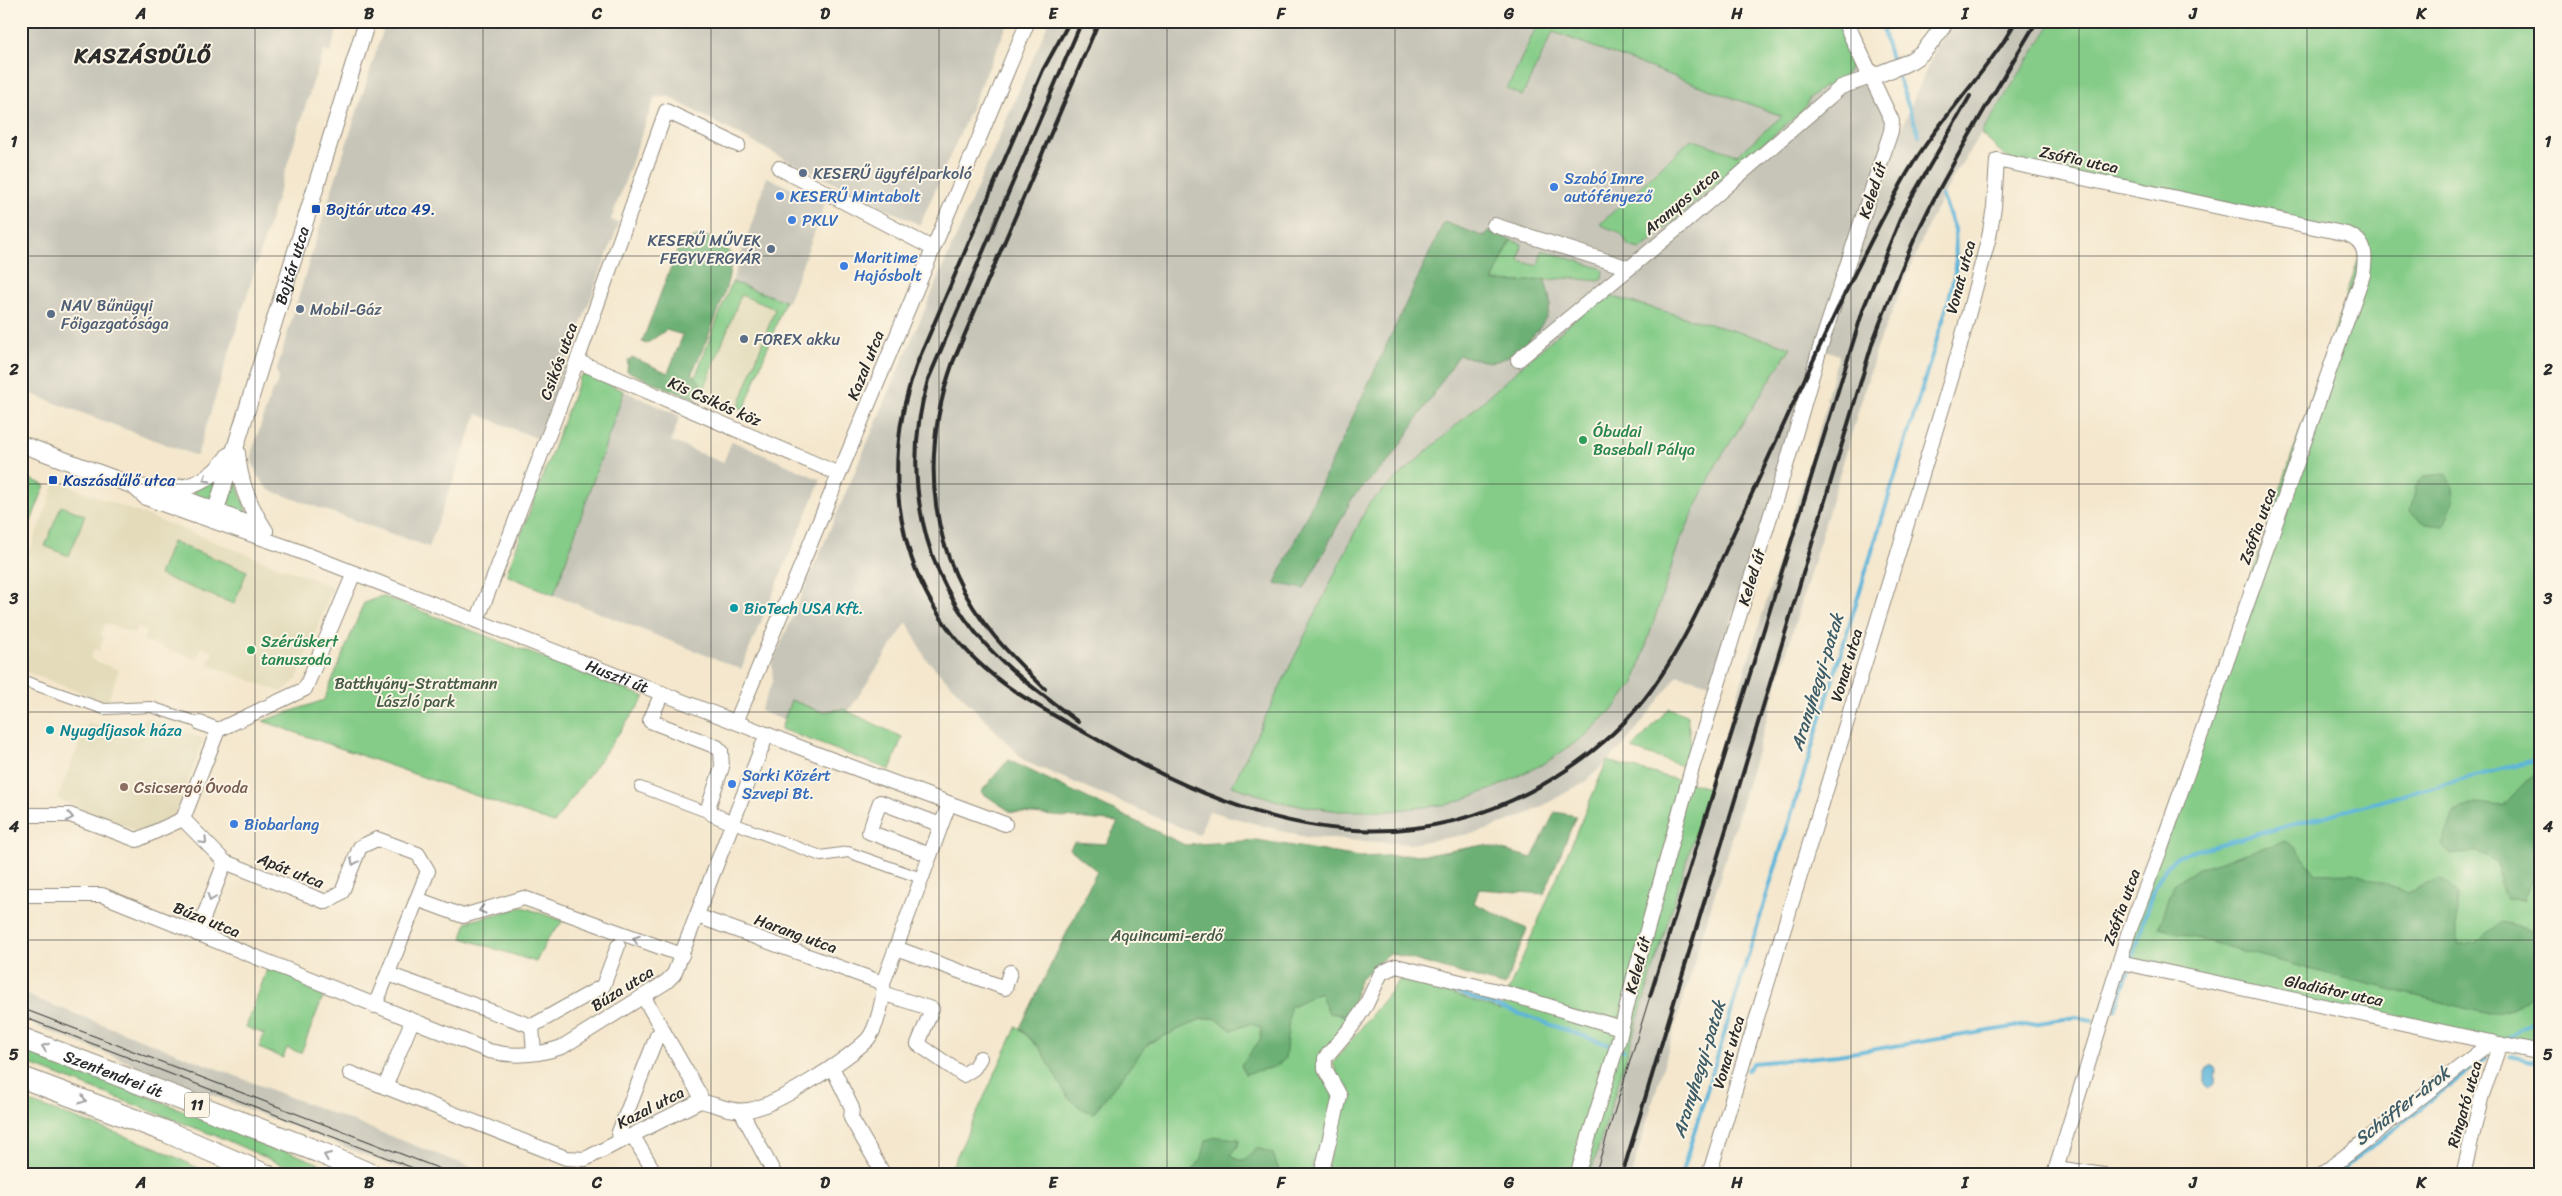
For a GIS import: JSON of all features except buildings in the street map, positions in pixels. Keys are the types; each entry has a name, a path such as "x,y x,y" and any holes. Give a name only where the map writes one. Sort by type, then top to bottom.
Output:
{"main road":[{"name":"Szentendrei út","path":"21,1038 319,1152 372,1175"},
{"name":"11","path":"21,1076 167,1132 266,1175"}],"street":[{"name":"Bojtár utca","path":"216,510 367,21"},
{"name":"Kazal utca","path":"736,722 1028,21"},
{"path":"1845,21 1878,75 1910,63 1927,50 1946,21"},
{"name":"Aranyos utca","path":"1518,360 1841,87 1878,75"},
{"name":"Keled út","path":"1577,1175 1617,1048 1689,777 1788,459 1820,348 1891,131 1892,121 1878,75"},
{"name":"Csikós utca","path":"477,621 577,361 666,111 738,145"},
{"name":"Zsófia utca","path":"1997,160 2347,234 2357,238 2363,245 2366,256 2363,275 2298,462 2161,848 2128,934 2055,1172"},
{"name":"Vonat utca","path":"1709,1175 1952,376 1990,230 1994,207 1997,160"},
{"path":"779,168 932,248"},
{"path":"1494,225 1629,268"},
{"name":"Kis Csikós köz","path":"577,361 839,474"},
{"name":"Huszti út","path":"21,444 134,486 146,497 293,549 767,734 1005,824"},
{"path":"162,490 192,485 207,480 222,466 236,445"},
{"path":"236,445 238,468 245,494 253,512 265,530"},
{"path":"134,486 162,490 216,510 265,530 293,549"},
{"path":"195,515 216,510"},
{"path":"216,510 231,528"},
{"path":"21,815 70,815 137,840 184,820 218,730 305,689 354,573"},
{"path":"21,680 104,710 151,707 218,730"},
{"path":"662,693 650,721 717,747 723,755 722,767 710,799 709,805 712,814"},
{"name":"Búza utca","path":"21,895 102,895 495,1053 534,1053 562,1046 671,978 682,955 767,734"},
{"path":"640,788 821,856 848,852 921,878"},
{"path":"930,855 868,832 880,802 941,825"},
{"name":"Kazal utca","path":"350,1073 566,1158 585,1159 700,1101 741,1111 765,1104 832,1067 868,1040 896,948 949,804"},
{"name":"Apát utca","path":"184,820 225,862 326,902 342,892 360,847 377,839 418,854 428,871 417,899"},
{"path":"197,934 225,862"},
{"path":"375,1006 417,899 463,916 524,898 682,955"},
{"name":"Harang utca","path":"697,916 884,988 932,1009 918,1044 963,1075 974,1068 980,1058"},
{"path":"388,974 532,1026 603,986 618,946"},
{"path":"896,948 1005,988 1010,972"},
{"name":"Gladiátor utca","path":"2120,962 2541,1053"},
{"path":"1321,1175 1340,1096 1325,1068 1325,1058 1353,1025 1366,1005 1381,973 1396,966 1509,994 1621,1028"},
{"path":"643,996 700,1095 700,1101"},
{"path":"384,1087 412,1021"},
{"path":"532,1026 534,1053"},
{"path":"656,1175 619,1132 657,1036 663,1030"},
{"path":"2321,1175 2496,1043"},
{"name":"Ringató utca","path":"2463,1175 2496,1043"},
{"path":"832,1067 852,1108 852,1118 884,1175"},
{"path":"741,1111 775,1175"},
{"path":"2055,1172 2104,1175"}],"shaded area":[{"path":"21,21 340,21 330,53 324,51 313,82 197,456 21,390"},
{"path":"386,21 1009,21 920,225 777,155 669,97 655,97 611,220 619,223 538,439 477,414 429,547 269,490 258,477 252,461 252,451 272,391 275,389 279,376 276,372 313,249"},
{"path":"1049,21 1631,21 1640,26 1643,21 1847,21 1901,129 1934,52 1952,21 2053,21 1953,177 1930,221 1878,345 1631,1175 1590,1175 1828,401 1826,399 1839,355 1820,348 1711,684 1678,675 1625,744 1586,781 1532,812 1481,832 1409,844 1304,837 1209,811 1199,835 1026,762 926,659 907,622 831,738 760,711 773,681 772,664"},
{"path":"767,177 825,205 788,302 732,282"},
{"path":"732,282 785,301 743,411 690,390"},
{"path":"624,391 680,416 671,441 723,463 732,441 821,480 741,669 554,595"},
{"path":"56,481 333,587 297,679 282,692 208,665 213,651 202,647 197,660 143,640 146,631 137,627 134,634 105,623 101,635 104,636 99,651 94,649 90,659 119,670 107,702 21,670 21,544 31,548"},
{"name":"Csicsergő Óvoda","path":"145,717 167,725 165,729 178,734 180,730 203,739 174,819 142,833 57,799 88,722 137,739"},
{"path":"21,993 491,1175 416,1175 21,1020"}],"green space":[{"path":"1539,21 1631,21 1640,26 1643,21 1836,21 1851,49 1851,65 1841,80 1831,88 1825,86 1810,97 1804,109 1641,249 1628,246 1620,233 1600,224 1691,139 1737,155 1782,116 1553,32 1522,96 1507,89"},
{"path":"2053,21 2541,21 2541,1042 2492,1042 2120,962 2363,246 2129,188 2013,163 1981,134"},
{"path":"1444,222 1485,237 1488,231 1511,240 1492,281 1519,282 1545,279 1550,306 1543,323 1530,339 1505,358 1488,362 1459,355 1391,459 1353,497 1304,589 1275,583"},
{"path":"703,235 724,245 729,251 731,262 729,276 718,312 692,373 701,384 697,399 670,390 627,371 628,360 634,358 668,373 683,335 666,330 646,344 642,342 680,243"},
{"path":"1511,240 1522,244 1519,261 1538,266 1542,250 1600,268 1603,271 1602,279 1599,281 1570,278 1519,282 1492,281"},
{"path":"732,282 785,301 744,410 738,408 775,309 741,295 702,394 699,393 701,384 695,377"},
{"path":"1603,294 1791,347 1716,465 1679,543 1634,683 1617,705 1584,737 1545,763 1492,789 1450,804 1388,811 1339,811 1284,803 1232,786 1369,503"},
{"path":"585,374 624,391 554,595 506,575 580,377"},
{"path":"2445,474 2453,486 2454,493 2449,513 2444,526 2426,524 2410,512 2416,486 2424,476"},
{"path":"24,477 45,485 25,537 21,536 21,483"},
{"path":"218,479 214,496 210,499 194,494 195,490"},
{"path":"236,482 247,513 245,514 226,507"},
{"path":"61,506 85,515 69,556 45,546"},
{"path":"172,542 247,571 234,604 159,575"},
{"name":"Batthyány-Strattmann László park","path":"382,596 645,697 554,823 263,721 324,700 364,603"},
{"path":"791,700 822,712 843,709 902,737 890,770 781,729"},
{"path":"1669,708 1687,715 1692,752 1686,767 1632,749"},
{"name":"Aquincumi-erdő","path":"1008,760 1185,845 1257,840 1359,857 1432,854 1484,845 1532,858 1555,812 1576,816 1544,894 1479,889 1474,903 1527,929 1505,986 1390,953 1360,979 1349,1016 1329,1013 1320,992 1290,1007 1285,1059 1274,1067 1245,1074 1241,1065 1261,1039 1261,1028 1251,1023 1232,1030 1215,1018 1201,1019 1149,1043 1093,1113 1083,1109 1068,1096 1042,1052 1020,1028 1097,871 1070,849 1074,842 1106,844 1118,822 1011,812 981,792"},
{"path":"1607,761 1709,788 1590,1175 1325,1175 1345,1095 1333,1063 1402,977 1500,1010"},
{"path":"2541,770 2541,862 2524,900 2506,899 2499,882 2497,862 2478,851 2450,855 2442,845 2455,812 2476,803 2503,806 2528,779"},
{"path":"2285,841 2296,848 2316,874 2354,873 2406,892 2441,879 2457,893 2457,944 2475,943 2502,922 2536,931 2541,928 2541,987 2518,1006 2489,1014 2320,972 2159,928 2174,884 2199,868"},
{"path":"523,907 563,921 548,938 536,962 462,938 467,922"},
{"path":"268,967 326,989 301,1053 287,1048 283,1058 259,1048 264,1034 246,1027"},
{"path":"1320,992 1329,1013 1349,1016 1352,1020 1326,1050 1334,1102 1315,1175 948,1175 1017,1026 1041,1050 1069,1099 1093,1113 1149,1043 1201,1019 1215,1018 1232,1030 1251,1023 1261,1028 1261,1039 1241,1065 1245,1074 1285,1059 1289,1007"},
{"path":"21,1047 348,1175 305,1175 224,1139 21,1061"},
{"path":"21,1099 155,1147 212,1175 21,1175"},
{"path":"1217,1137 1239,1139 1238,1146 1231,1155 1238,1160 1244,1160 1258,1148 1273,1154 1279,1171 1278,1175 1214,1175 1209,1172 1206,1175 1189,1175 1202,1158 1206,1140"}],"water":[{"path":"2212,1065 2216,1069 2215,1083 2209,1088 2205,1084 2205,1071"}],"waterway":[{"name":"Aranyhegyi-patak","path":"1882,21 1893,65"},
{"name":"Aranyhegyi-patak","path":"1896,72 1919,135"},
{"name":"Aranyhegyi-patak","path":"1681,1175 1948,303 1956,267 1955,229 1942,195"},
{"path":"2133,958 2149,902 2155,888 2161,875 2179,855 2538,759"},
{"path":"2115,1010 2129,971"},
{"path":"1416,978 1624,1050"},
{"path":"1747,1070 1753,1063 1838,1055 2076,1017 2092,1020"},
{"name":"Schäffer-árok","path":"2507,1039 2531,1022 2541,1021"},
{"path":"2510,1056 2541,1063"},
{"name":"Schäffer-árok","path":"2335,1175 2485,1058"}],"tram line":[{"path":"1595,1175 1650,996"},
{"path":"21,1008 456,1175"},
{"path":"21,1016 431,1175"}],"railway":[{"path":"1070,21 1043,70 918,361 905,405 898,449 898,494 905,537 919,578 940,617 968,652 1003,683 1062,720 1151,769 1205,794 1260,813 1316,826 1371,831 1428,826 1485,811 1542,785 1558,776 1602,743 1641,703 1666,669 1690,627 1838,308 1901,184 1925,145 2008,35"},
{"path":"1078,722 997,657 964,618 946,587 932,555 923,521 917,486 917,451 920,415 928,380 1082,21"},
{"path":"1045,689 995,637 973,606 955,574 943,540 936,506 934,470 936,434 942,398 953,362 1099,21"},
{"path":"2004,41 2016,21"},
{"path":"1622,1175 1873,341 1902,267 1927,213 1973,129 2037,21"},
{"path":"1650,996 1864,307 1903,212 1970,96"}],"place":[{"name":"KESERŰ ügyfélparkoló","path":"803,173"},
{"name":"Szabó Imre autófényező","path":"1554,187"},
{"name":"KESERŰ Mintabolt","path":"780,196"},
{"name":"Bojtár utca 49.","path":"316,209"},
{"name":"PKLV","path":"792,220"},
{"name":"KESERŰ MŰVEK FEGYVERGYÁR","path":"771,249"},
{"name":"Maritime Hajósbolt","path":"844,266"},
{"name":"Mobil-Gáz","path":"300,309"},
{"name":"NAV Bűnügyi Főigazgatósága","path":"51,314"},
{"name":"FOREX akku","path":"744,339"},
{"name":"Óbudai Baseball Pálya","path":"1583,440"},
{"name":"Kaszásdűlő utca","path":"53,480"},
{"name":"BioTech USA Kft.","path":"734,608"},
{"name":"Szérűskert tanuszoda","path":"251,650"},
{"name":"Nyugdíjasok háza","path":"50,730"},
{"name":"Sarki Közért Szvepi Bt.","path":"732,784"},
{"name":"Csicsergő Óvoda","path":"124,787"},
{"name":"Biobarlang","path":"234,824"}],"district":[{"name":"KASZÁSDŰLŐ","path":"143,56"}]}
